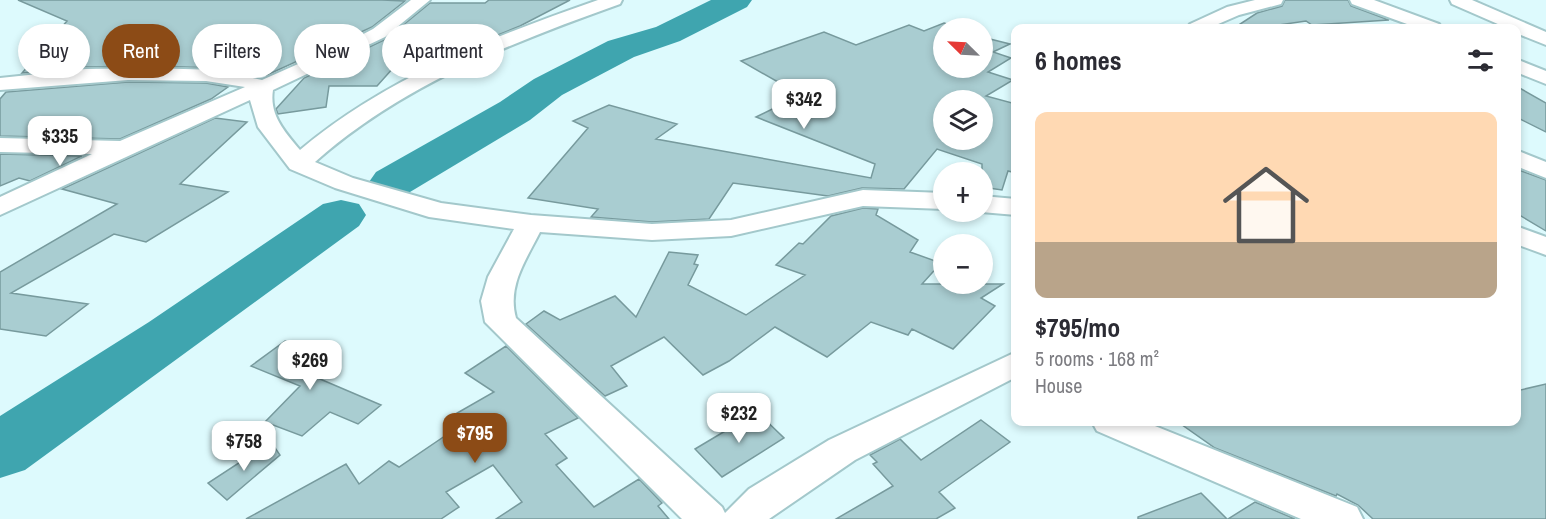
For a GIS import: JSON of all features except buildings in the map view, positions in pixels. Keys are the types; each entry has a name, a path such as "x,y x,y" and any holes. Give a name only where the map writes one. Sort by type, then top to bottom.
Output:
{"street":[{"path":"0,207 122,148 379,33 422,0"},
{"path":"299,164 324,139 421,77 510,39 614,0"},
{"path":"1207,24 1233,11 1275,0"},
{"path":"1358,0 1422,24"},
{"path":"1458,0 1512,24"},
{"path":"1521,28 1546,39"},
{"path":"1521,67 1546,78"},
{"path":"0,84 75,74 112,72 229,77 262,87"},
{"path":"262,87 260,103 269,127 299,164 344,183 438,211 531,223 652,232 731,228 863,198 933,201"},
{"path":"0,145 122,148"},
{"path":"1521,160 1546,171"},
{"path":"993,205 1011,207"},
{"path":"531,223 503,277 496,301 501,322 708,519"},
{"path":"1521,236 1546,247"},
{"path":"1521,255 1546,256"},
{"path":"742,519 763,500 842,450 1011,370"},
{"path":"1120,426 1343,519"}],"waterway":[{"path":"393,182 515,111 548,87 621,49 668,34 736,0"},
{"path":"0,451 170,336 341,215"}]}
